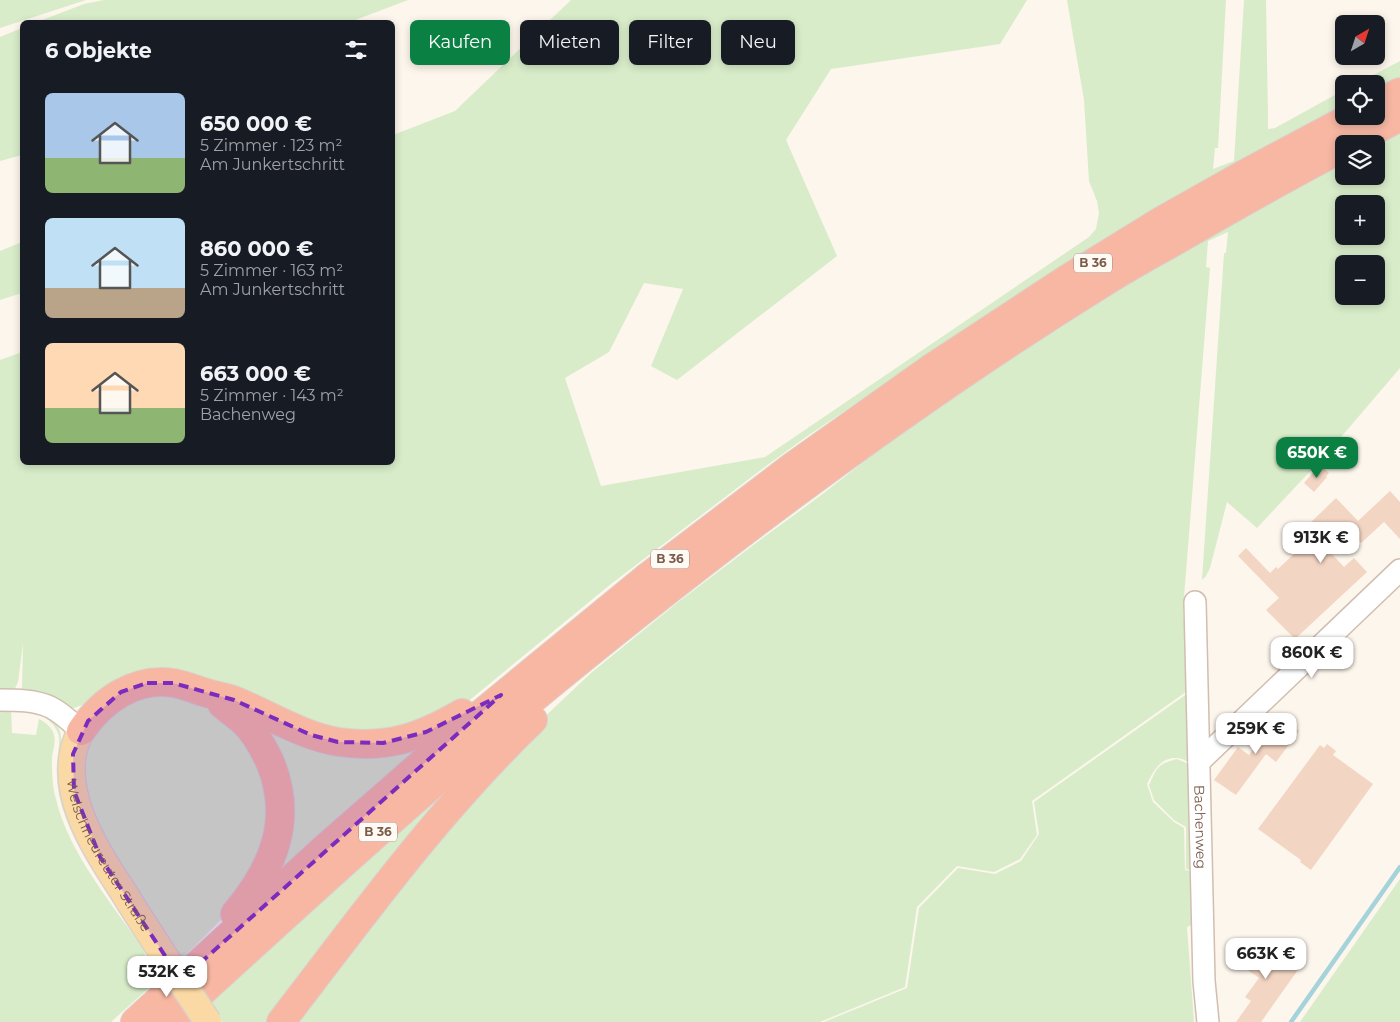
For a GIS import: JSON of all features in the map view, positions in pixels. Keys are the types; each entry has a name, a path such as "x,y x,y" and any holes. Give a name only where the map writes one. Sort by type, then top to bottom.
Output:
{"highway":[{"path":"1385,100 1400,92"},
{"path":"1366,135 1400,117"},
{"name":"B 36","path":"135,1022 389,792 501,695 645,579 792,467 933,367 1067,279 1161,221 1336,125"},
{"name":"B 36","path":"169,1022 428,788 522,708 702,563 813,480 924,400 1108,280 1216,217 1335,152"},
{"name":"B 36","path":"281,1022 408,857 457,799 518,735 560,695 593,650"},
{"path":"81,731 103,705 121,692 134,686 156,682 173,683 207,693 244,722 256,735 278,784 280,817 274,849 268,866 250,895 220,930 209,955"},
{"name":"B 36","path":"207,693 234,700 311,735 338,742 356,744 383,743 413,737 441,726 462,713 501,695"}],"main road":[{"name":"Welschneureuter Straße","path":"81,731 76,739 73,754 73,778 77,804 87,832 100,857 208,1022"}],"street":[{"path":"1199,762 1400,570"},
{"name":"Bachenweg","path":"1195,602 1204,981 1208,1022"},
{"path":"0,700 35,702 51,707 81,731"}],"highlighted area":[{"path":"147,683 173,683 234,700 311,735 338,742 383,743 426,732 501,695 181,980 100,857 74,791 73,754 88,721 121,692"}],"green space":[{"path":"0,0 86,0 20,20 0,28"},
{"path":"104,0 408,0 355,20 42,20 84,4"},
{"path":"571,0 1027,0 1000,44 831,69 786,140 837,256 677,380 651,366 683,289 644,283 609,352 565,378 601,486 765,457 1089,237 1096,229 1099,213 1097,201 1089,181 1084,100 1067,0 1226,0 1218,148 1215,148 1213,169 1234,161 1244,0 1266,0 1268,129 1275,128 1335,95 1335,112 1070,261 806,437 611,584 460,708 383,738 121,678 97,692 85,704 74,708 67,707 26,694 22,688 23,643 18,682 12,695 0,694 0,360 20,353 20,465 395,465 395,134 455,111 503,65 510,65 510,58 520,49 520,65 619,65 619,20 550,20"},
{"path":"20,29 20,156 0,161 0,37"},
{"path":"1400,61 1400,77 1385,85 1385,75 1373,75"},
{"path":"1400,131 1400,368 1330,450 1257,528 1227,502 1210,568 1202,580 1224,253 1226,253 1228,232 1208,241 1206,267 1210,268 1183,610 1190,689 1032,801 1037,835 1020,859 994,872 957,866 917,907 905,987 820,1022 288,1022 537,724 591,673 677,603 889,442 1000,364 1107,295 1335,165 1335,185 1385,185 1385,139"},
{"path":"20,243 20,294 0,300 0,251"},
{"path":"1191,691 1193,764 1179,758 1166,760 1158,766 1147,784 1153,802 1174,822 1184,828 1185,870 1195,872 1196,923 1187,927 1194,1022 824,1022 907,988 919,908 958,868 995,874 1021,861 1039,834 1034,802"},
{"path":"161,693 185,696 222,713 262,756 273,827 230,911 192,949 111,1022 0,1022 0,709 11,709 12,733 36,735 39,719 52,730 55,740 52,757 54,789 62,819 70,839 93,878 158,972 177,954 161,936 95,819 87,794 85,774 90,744 105,718 128,701"},
{"path":"244,711 289,731 433,738 262,889 286,828"},
{"path":"41,714 54,722 60,731 60,756 105,888 80,849 66,818 57,781 58,735 56,728"},
{"path":"502,740 274,1022 222,1022 209,1002 325,896"},
{"path":"1177,759 1193,766 1195,871 1186,869 1186,827 1174,820 1154,800 1149,785 1161,765"},
{"path":"1400,879 1400,1022 1300,1022"}],"building":[{"path":"1322,466 1329,473 1314,492 1304,483 1317,468"},
{"path":"1390,491 1400,502 1400,539 1384,522 1361,543 1351,531 1329,551 1344,567 1354,558 1367,572 1295,639 1266,610 1279,598 1238,556 1246,548 1270,573 1276,567 1278,569 1315,534 1307,526 1336,498 1358,521"},
{"path":"1278,715 1299,731 1276,762 1266,754 1236,795 1214,780 1238,747 1249,755"},
{"path":"1327,744 1336,751 1333,755 1373,784 1311,870 1300,862 1301,860 1258,829 1320,745 1324,748"},
{"path":"1261,939 1300,967 1261,1022 1236,1022 1251,1001 1245,997 1259,978 1242,966"}],"waterway":[{"path":"1291,1022 1400,867"}]}
